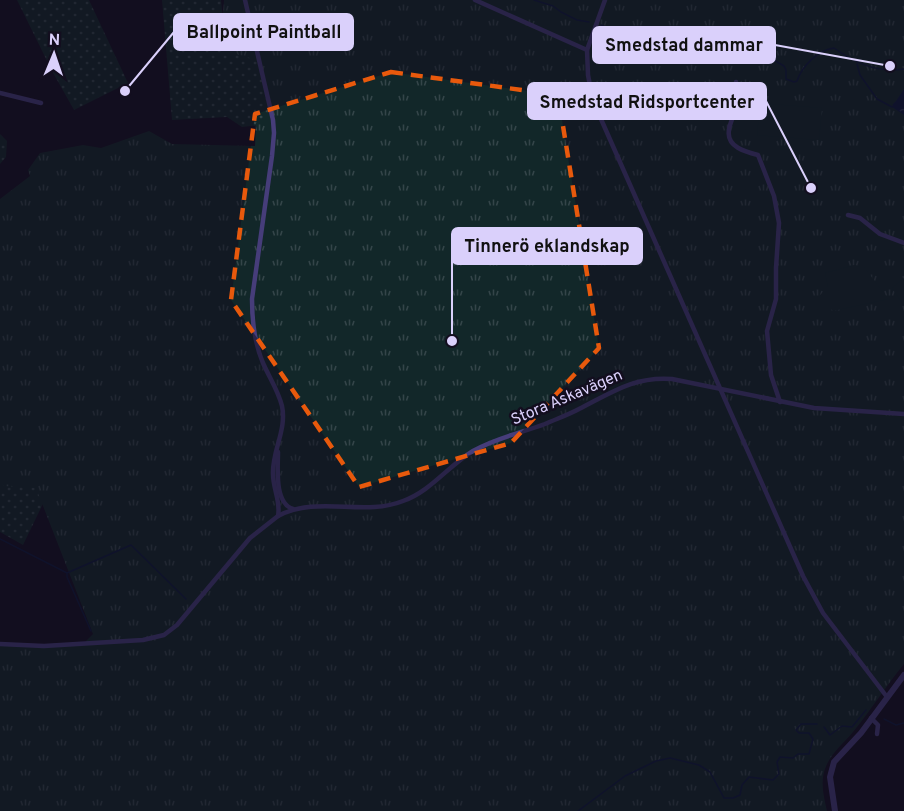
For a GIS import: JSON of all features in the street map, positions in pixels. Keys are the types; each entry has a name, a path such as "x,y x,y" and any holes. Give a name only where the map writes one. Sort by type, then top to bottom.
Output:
{"street":[{"path":"245,0 274,133 252,299 252,316 258,350 282,405 283,423 273,472 279,506 278,516"},
{"path":"474,0 587,50"},
{"path":"605,0 587,50 588,75 593,101 811,592 887,697"},
{"path":"736,82 734,109 728,134 739,149 758,155 778,210 776,299 767,331 771,375 780,402"},
{"path":"0,93 41,103"},
{"path":"848,215 860,218 880,234 904,243"},
{"name":"Stora Askavägen","path":"0,644 44,646 150,640 164,635 177,625 250,538 278,516 293,509 319,505 379,506 410,499 427,489 462,458 478,448 577,410 631,383 665,378 814,408 904,414"},
{"path":"278,449 278,476 282,498 286,506 293,509"},
{"path":"835,811 830,783 832,766 861,733 904,675"},
{"path":"871,718 878,725 877,734"}],"highlighted area":[{"path":"391,72 558,95 599,348 511,443 359,487 231,300 255,114"}],"green space":[{"path":"17,0 89,0 128,83 74,110"},
{"path":"162,0 221,0 225,40 255,52 271,124 242,127 227,117 172,120"},
{"path":"224,0 904,0 904,664 827,764 823,785 827,811 0,811 0,645 83,644 93,634 36,488 4,486 0,483 0,199 30,176 28,170 40,153 83,145 101,148 149,131 172,144 255,146 256,123 272,119 260,61 222,50"},
{"path":"760,103 822,108 819,140 757,135"},
{"path":"0,134 7,141 6,157 0,164"},
{"path":"855,265 864,267 888,299 833,311 818,297 828,287 825,273"},
{"path":"904,278 904,306 892,288"},
{"path":"69,450 23,545 0,532 0,476"}],"water":[{"path":"904,89 904,115 892,107"}],"waterway":[{"path":"534,0 553,6 577,20 589,22"},
{"path":"601,25 619,32 638,29 702,41 733,41"},
{"path":"749,45 784,66 786,79 794,82 811,60 822,52 834,48 867,66 885,70 904,69"},
{"path":"857,64 860,75 877,99 892,107"},
{"path":"0,539 67,573 131,545 186,599"},
{"path":"67,574 91,631"},
{"path":"824,727 830,735 842,726 852,727 866,710"},
{"path":"884,719 896,725 904,723"},
{"path":"578,811 625,776 656,761 670,758 699,765 710,772 724,798 733,798 740,795 742,785 749,777 773,780 779,774 777,762 780,757 793,758 798,754 809,754 813,739 809,733 799,733 796,730 801,724 817,724"}],"place":[{"name":"Smedstad dammar","path":"890,66"},
{"name":"Ballpoint Paintball","path":"125,91"},
{"name":"Smedstad Ridsportcenter","path":"811,188"},
{"name":"Tinnerö eklandskap","path":"452,341"}]}
